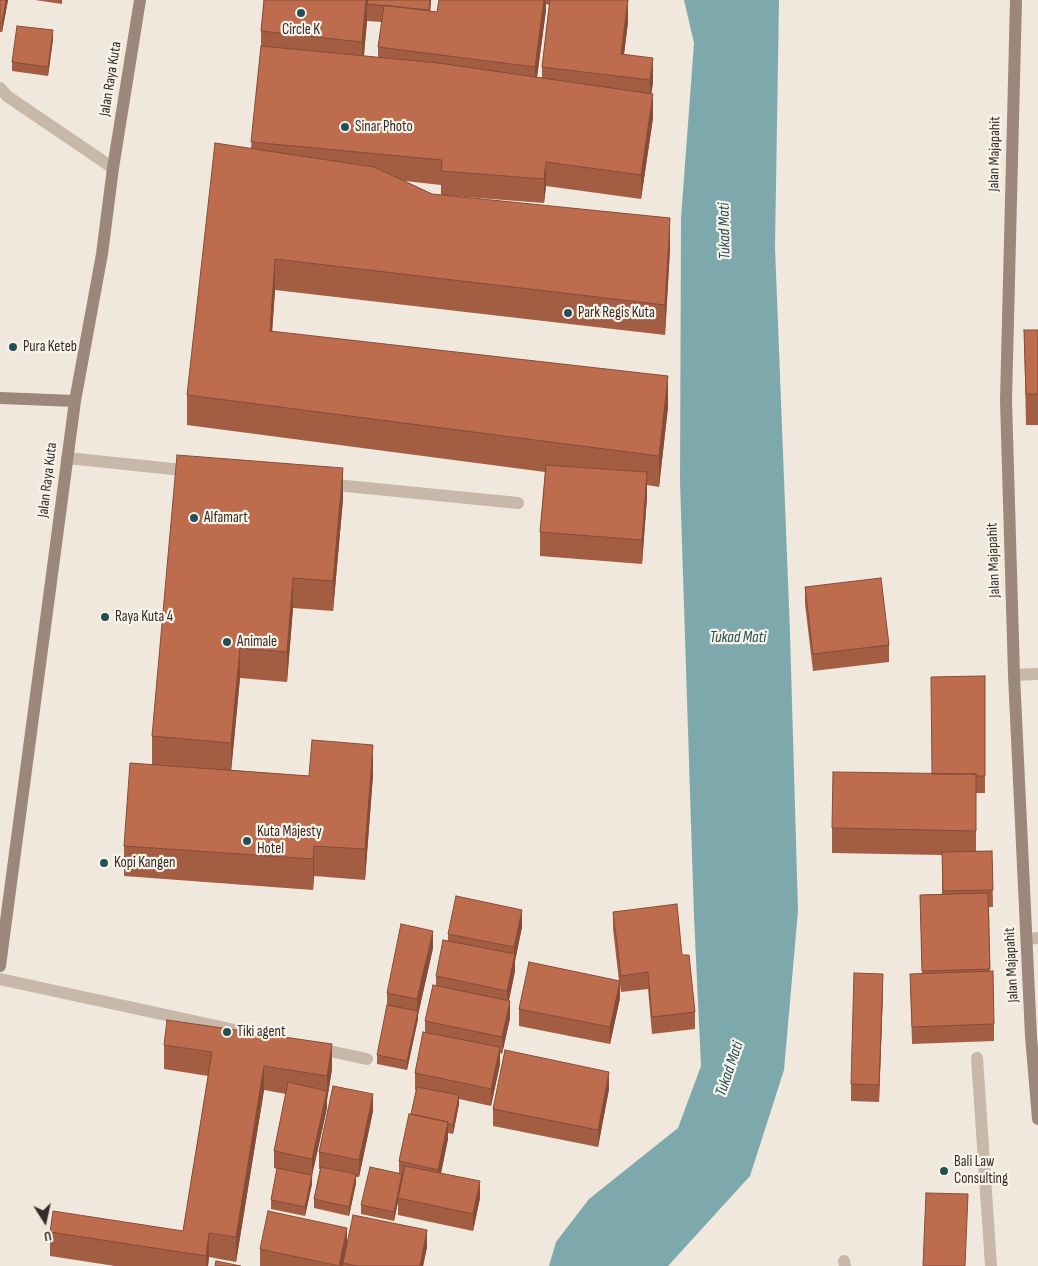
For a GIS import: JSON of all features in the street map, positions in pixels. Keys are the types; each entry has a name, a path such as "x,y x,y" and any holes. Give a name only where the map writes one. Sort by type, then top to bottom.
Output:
{"street":[{"name":"Jalan Raya Kuta","path":"0,966 75,401 102,254 113,168 140,0"},
{"name":"Jalan Majapahit","path":"1016,0 1006,400 1014,675 1032,939 1031,1036 1038,1118"},
{"path":"0,88 6,96 113,168"},
{"path":"0,398 75,401"},
{"path":"67,458 204,472"},
{"path":"312,482 518,503"},
{"path":"1014,675 1038,674"},
{"path":"0,978 260,1036"},
{"path":"299,1044 366,1059"},
{"path":"977,1058 991,1266"}],"water":[{"name":"Tukad Mati","path":"684,0 779,0 775,247 790,633 798,911 784,1070 750,1176 668,1266 549,1266 556,1242 589,1199 678,1128 701,1066 694,917 680,482 681,218 694,43"}],"building":[{"path":"0,0 6,0 2,24 0,23"},
{"path":"264,0 366,0 362,42 261,31"},
{"path":"368,0 430,0 429,10 367,4"},
{"path":"439,0 544,0 535,67 378,47 384,5 437,12"},
{"path":"550,0 628,0 621,54 653,58 650,80 542,67"},
{"path":"17,26 53,30 48,67 12,62"},
{"path":"261,46 438,63 653,94 641,175 546,162 544,179 441,171 442,160 251,142"},
{"name":"Park Regis Kuta","path":"215,143 374,167 432,194 670,218 665,305 275,259 270,331 668,376 659,456 187,395"},
{"path":"1024,330 1038,330 1038,394 1026,394"},
{"name":"Animale","path":"177,455 343,468 333,581 293,578 287,652 240,648 231,743 152,736"},
{"path":"546,465 647,472 642,540 540,532"},
{"path":"881,578 889,645 813,654 805,587"},
{"path":"985,676 985,776 976,776 976,774 932,774 931,677"},
{"name":"Kuta Majesty Hotel","path":"312,740 373,745 365,849 314,846 313,859 124,846 130,763 309,776"},
{"path":"833,772 976,774 976,831 832,828"},
{"path":"992,851 993,890 943,891 942,852"},
{"path":"988,893 990,969 922,971 920,895"},
{"path":"456,896 522,910 514,947 448,934"},
{"path":"677,904 682,955 689,955 695,1012 652,1017 648,972 621,976 613,912"},
{"path":"401,924 433,931 417,999 387,993"},
{"path":"443,940 515,954 507,991 436,976"},
{"path":"529,962 620,981 610,1027 519,1009"},
{"path":"993,971 994,1024 912,1027 910,974"},
{"path":"854,973 883,974 879,1085 851,1084"},
{"path":"433,985 510,1001 502,1037 425,1021"},
{"path":"387,1005 418,1011 407,1061 377,1055"},
{"path":"167,1020 332,1044 327,1076 264,1066 236,1237 209,1233 206,1256 50,1232 53,1211 183,1231 212,1052 164,1045"},
{"path":"423,1032 500,1047 491,1089 415,1073"},
{"path":"505,1050 609,1072 598,1130 493,1109"},
{"path":"288,1082 327,1091 312,1159 274,1151"},
{"path":"333,1086 373,1094 359,1160 319,1152"},
{"path":"417,1087 459,1095 453,1125 448,1124 448,1122 411,1114"},
{"path":"409,1114 448,1122 438,1170 399,1161"},
{"path":"405,1166 480,1181 473,1214 398,1198"},
{"path":"321,1167 356,1174 349,1207 314,1199"},
{"path":"370,1167 402,1174 394,1212 361,1205"},
{"path":"277,1168 312,1175 305,1207 271,1200"},
{"path":"926,1193 968,1194 965,1266 923,1266"},
{"path":"268,1211 347,1228 339,1266 260,1249"},
{"path":"353,1215 427,1230 420,1266 357,1266 343,1263"},
{"path":"216,1261 241,1266 215,1266"}],"place":[{"name":"Circle K","path":"301,13"},
{"name":"Sinar Photo","path":"345,127"},
{"name":"Park Regis Kuta","path":"568,313"},
{"name":"Pura Keteb","path":"13,347"},
{"name":"Alfamart","path":"194,518"},
{"name":"Raya Kuta 4","path":"105,617"},
{"name":"Animale","path":"227,642"},
{"name":"Kuta Majesty Hotel","path":"247,841"},
{"name":"Kopi Kangen","path":"104,863"},
{"name":"Tiki agent","path":"227,1032"},
{"name":"Bali Law Consulting","path":"944,1171"}]}
